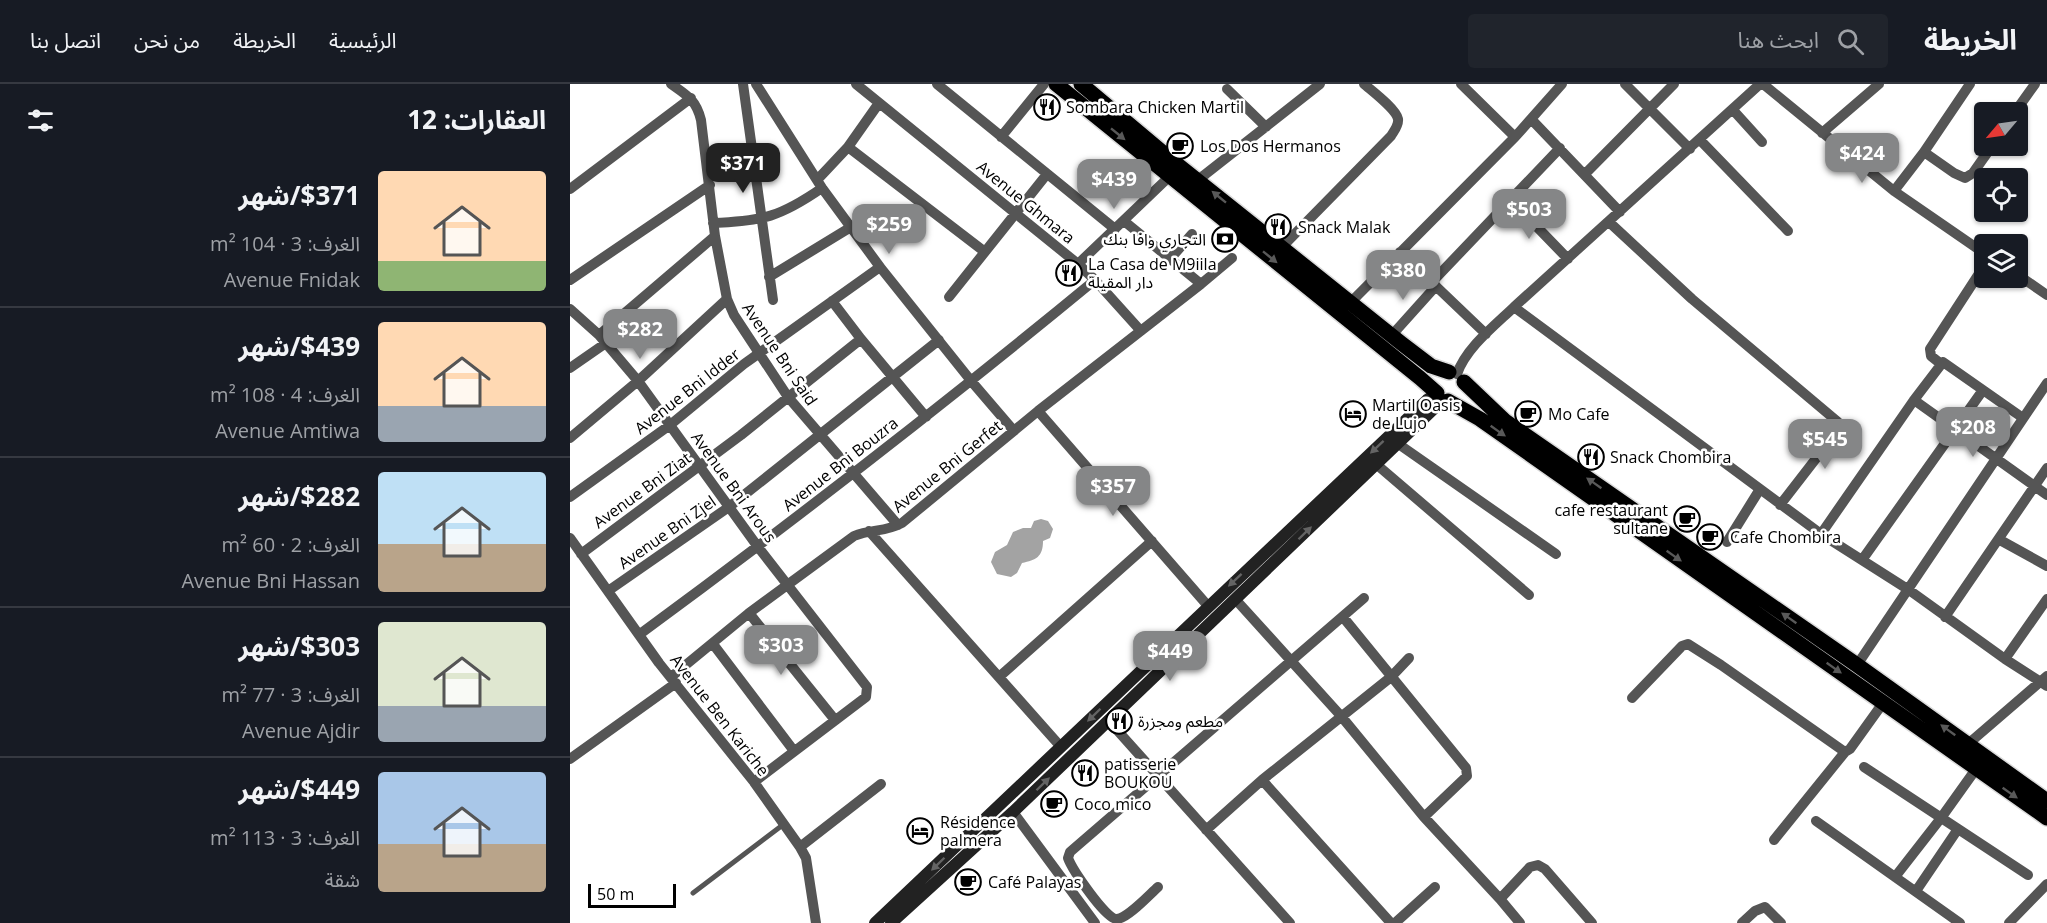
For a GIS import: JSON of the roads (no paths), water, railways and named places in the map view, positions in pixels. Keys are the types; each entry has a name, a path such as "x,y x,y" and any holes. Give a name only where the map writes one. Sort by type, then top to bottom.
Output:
{"main road":[{"path":"1056,84 1441,397 1480,419 2047,818"},
{"path":"1081,84 1168,157 1431,366 1456,376 1505,421 1857,665 2047,801"},
{"path":"1444,373 1456,376 1464,387 1461,396 1457,399 1441,397 1435,388 1437,380 1444,373"}],"street":[{"path":"570,189 691,98 671,84"},
{"path":"743,84 773,300"},
{"path":"756,84 820,184 880,267 1014,431"},
{"name":"Avenue Ghmara","path":"856,84 1078,264 1140,330"},
{"path":"937,84 1115,229"},
{"path":"1001,137 1044,84"},
{"path":"1198,180 1320,84"},
{"path":"1282,247 1396,129 1398,121 1395,113 1364,84"},
{"path":"1461,84 1515,136"},
{"path":"1351,302 1515,136 1562,84"},
{"path":"1625,84 1690,149"},
{"path":"1585,174 1674,84"},
{"path":"1456,376 1464,361 1486,334 1514,307 1762,84 1894,191 1974,246"},
{"path":"1822,133 1879,84"},
{"path":"1894,191 1924,152 1970,84"},
{"path":"2022,102 2035,84"},
{"path":"1227,89 1266,127"},
{"name":"Avenue Bni Said","path":"691,98 697,106 701,120 713,223 727,299 744,331 788,397 898,525"},
{"path":"713,223 761,220 790,209 820,184 879,103"},
{"path":"1733,110 1762,142"},
{"path":"1531,119 1620,212"},
{"path":"1700,140 1788,231"},
{"path":"848,147 985,252"},
{"path":"1392,335 1434,284 1560,148"},
{"path":"1924,152 1965,178 1973,172 1985,156"},
{"path":"949,297 1047,174"},
{"path":"1078,264 1170,176"},
{"path":"570,280 710,185"},
{"path":"1511,200 1568,259"},
{"path":"1124,221 1201,284"},
{"path":"1609,222 1692,299 1838,422 1835,434 1780,505"},
{"path":"769,277 851,227"},
{"path":"1170,259 1192,234"},
{"path":"570,368 715,236"},
{"path":"1400,252 1486,334"},
{"name":"Avenue Bni Gerfet","path":"570,759 674,680 749,613 854,536 869,531 890,530 898,525 1232,258"},
{"name":"Avenue Bni Idder","path":"570,497 670,425 759,354 880,267"},
{"name":"Avenue Bni Bouzra","path":"640,634 758,547 972,382 1095,280"},
{"path":"1941,364 1931,357 1930,349 1974,281"},
{"path":"2028,281 2046,291"},
{"path":"570,438 638,381 727,299"},
{"path":"832,301 926,417"},
{"path":"1514,307 1821,534 1909,590 2005,658 2045,681 1968,744"},
{"name":"Avenue Bni Arous","path":"570,310 602,339 638,381 758,547 868,689 866,697 835,720"},
{"name":"Avenue Bni Ziat","path":"581,554 741,435 861,339"},
{"name":"Avenue Bni Zjel","path":"608,591 729,507 939,340"},
{"path":"1821,534 1941,364 1947,363 2023,418"},
{"path":"1857,665 2047,383"},
{"path":"1862,560 1983,390"},
{"path":"891,923 1013,812 1236,600 1376,464 1441,397"},
{"path":"875,923 1422,404 1441,397"},
{"path":"1914,400 2047,495"},
{"path":"1038,411 1208,606"},
{"path":"1397,442 1556,554"},
{"path":"1376,464 1529,595"},
{"path":"1945,617 2000,540 2047,468"},
{"path":"1727,542 1760,489"},
{"path":"869,531 1061,747"},
{"name":"Avenue Ben Kariche","path":"570,538 674,680 754,782 800,847 806,858 816,923"},
{"path":"2000,540 2047,566"},
{"path":"999,677 1152,541"},
{"path":"1158,887 1125,916 1112,918 1105,912 1073,868 1068,858 1070,852 1364,598"},
{"path":"2005,658 2047,599"},
{"path":"1236,600 1341,716 1424,817 1500,898 1520,923"},
{"path":"749,613 835,720 754,782"},
{"path":"1343,617 1466,768 1467,776 1424,817"},
{"path":"713,644 794,751"},
{"path":"1632,698 1682,645 1688,644 1845,752"},
{"path":"1206,830 1262,780 1391,677 1409,658"},
{"path":"1774,840 1845,752 1850,749 1884,703"},
{"path":"1108,720 1288,922"},
{"path":"1864,767 2028,875"},
{"path":"1895,877 1976,769"},
{"path":"1262,780 1393,923 1435,887"},
{"path":"800,847 881,784"},
{"path":"1013,812 1095,923"},
{"path":"1816,821 1960,923"},
{"path":"1916,891 1958,829"},
{"path":"1500,898 1530,867 1538,865 1545,869 1592,923"},
{"path":"2009,923 2047,884"},
{"path":"1742,923 1755,911 1765,907 1781,923"}],"lane":[{"path":"693,893 784,824"}],"place":[{"name":"Sombara Chicken Martil","path":"1047,107"},
{"name":"Los Dos Hermanos","path":"1180,146"},
{"name":"Snack Malak","path":"1278,227"},
{"name":"التجاري وافا بنك","path":"1225,239"},
{"name":"La Casa de M9iila دار المقيلة","path":"1069,273"},
{"name":"Martil Oasis de Lujo","path":"1353,414"},
{"name":"Mo Cafe","path":"1528,414"},
{"name":"Snack Chombira","path":"1591,457"},
{"name":"cafe restaurant sultane","path":"1687,519"},
{"name":"Cafe Chombira","path":"1710,537"},
{"name":"مطعم ومجزرة","path":"1119,721"},
{"name":"patisserie BOUKOU","path":"1085,773"},
{"name":"Coco mico","path":"1054,804"},
{"name":"Résidence palmera","path":"920,831"},
{"name":"Café Palayas","path":"968,882"}]}
